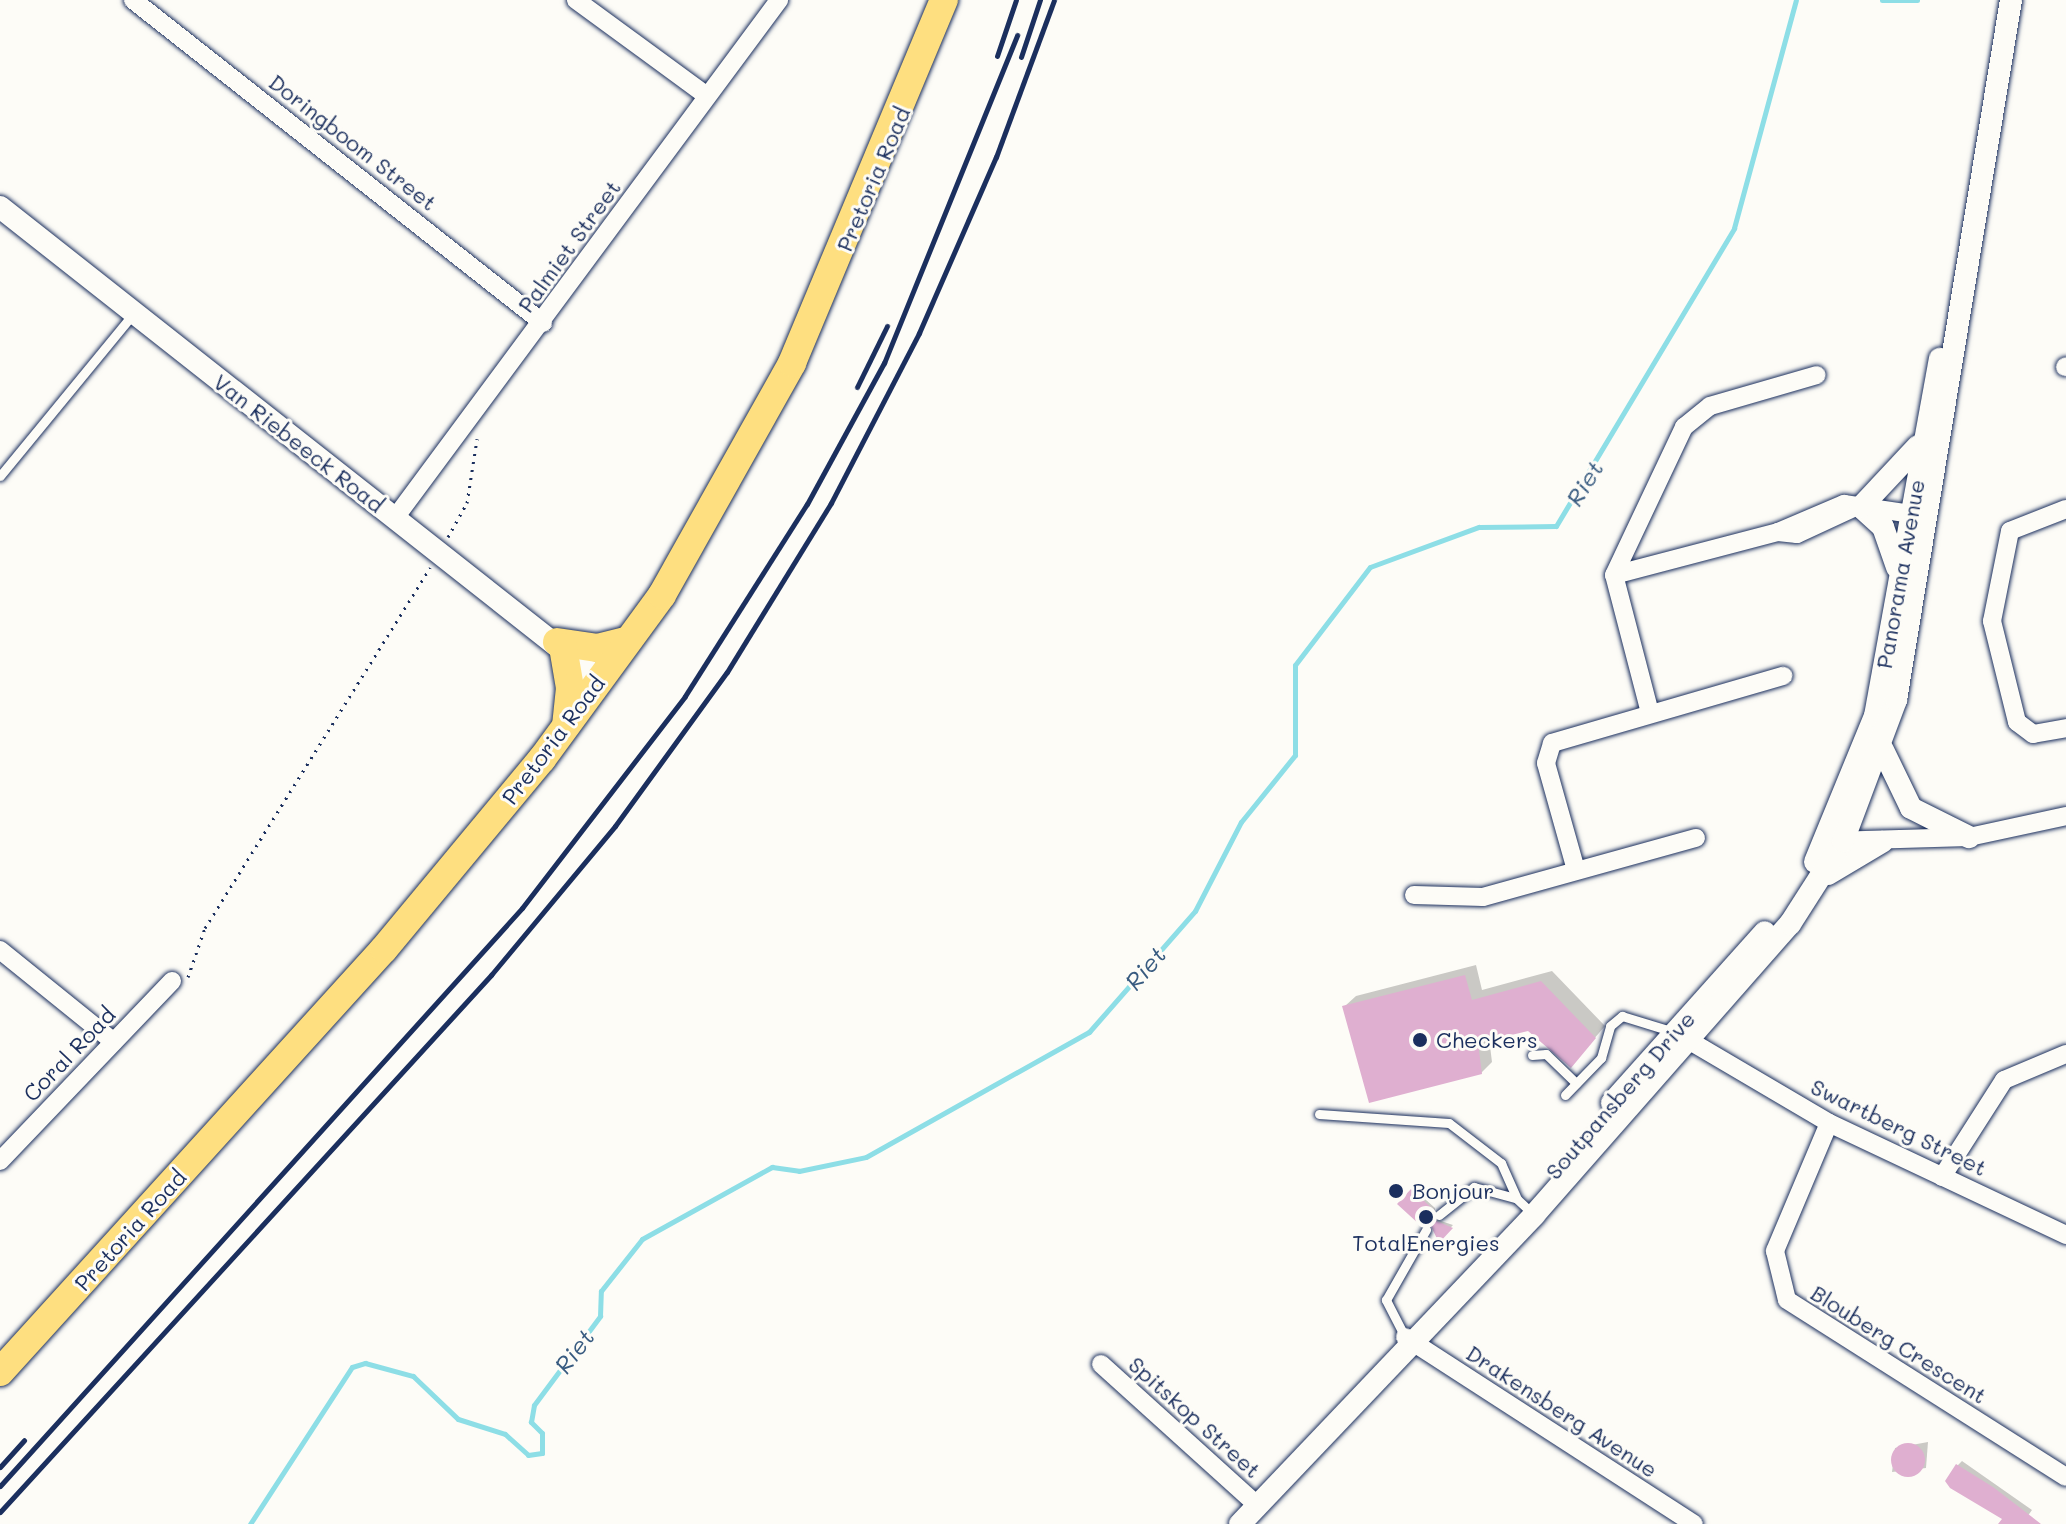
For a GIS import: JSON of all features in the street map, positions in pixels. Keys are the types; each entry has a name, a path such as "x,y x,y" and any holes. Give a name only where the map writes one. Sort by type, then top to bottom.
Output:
{"main road":[{"name":"Pretoria Road","path":"0,1372 384,949 566,726 628,640 730,484 792,363 944,0"},
{"path":"566,726 570,688 560,645 597,648 628,640"}],"street":[{"name":"Doringboom Street","path":"133,0 543,323"},
{"path":"576,0 707,96"},
{"name":"Palmiet Street","path":"395,518 543,323 779,0"},
{"name":"Panorama Avenue","path":"1834,841 1883,750 1919,516 1960,301 2011,0"},
{"name":"Van Riebeeck Road","path":"0,207 560,645 599,679"},
{"name":"Panorama Avenue","path":"1834,841 1875,716 1899,576 1919,516 1923,438 1960,301"},
{"path":"1649,709 1614,575 1691,417 1817,375"},
{"path":"1856,508 1900,473 1923,438"},
{"path":"1614,575 1778,532 1821,508 1856,508 1919,516"},
{"path":"1856,508 1889,539 1899,576"},
{"path":"2066,509 2010,531 1992,621 2017,722 2033,734 2066,728"},
{"path":"1576,870 1548,751 1560,737 1649,709 1783,676"},
{"path":"1883,750 1911,808 1969,837"},
{"path":"1834,841 1882,842 1969,837 2066,816"},
{"path":"1414,895 1462,901 1696,838"},
{"name":"Soutpansberg Drive","path":"1240,1524 1404,1346 1820,879 1834,841"},
{"name":"Soutpansberg Drive","path":"1681,1035 1783,913 1834,841"},
{"path":"1820,879 1882,842"},
{"path":"0,950 114,1042"},
{"name":"Coral Road","path":"0,1161 114,1042 178,983"},
{"name":"Swartberg Street","path":"1681,1035 1829,1123 2066,1235"},
{"path":"1942,1177 2004,1080 2066,1054"},
{"name":"Blouberg Crescent","path":"1829,1123 1775,1251 1787,1300 2066,1477"},
{"name":"Drakensberg Avenue","path":"1404,1346 1694,1524"},
{"name":"Spitskop Street","path":"1101,1364 1257,1505"}],"lane":[{"path":"0,476 134,313"},
{"path":"1565,1095 1601,1058 1610,1026 1622,1016 1681,1035"},
{"path":"1532,1055 1546,1054 1576,1083"},
{"path":"1319,1114 1449,1123 1501,1163 1525,1207"},
{"path":"1439,1215 1474,1187 1525,1207"},
{"path":"1404,1346 1386,1300 1426,1230"}],"path":[{"path":"178,983 205,928 440,552 467,503 484,425"}],"building":[{"name":"Checkers","path":"1465,975 1472,1000 1541,981 1596,1038 1571,1068 1528,1031 1478,1043 1482,1074 1369,1103 1342,1006"},
{"path":"1411,1189 1434,1210 1434,1220 1453,1228 1439,1243 1430,1224 1420,1225 1397,1204"},
{"path":"1908,1443 1920,1448 1925,1460 1920,1472 1908,1477 1896,1472 1891,1460 1896,1448"},
{"path":"1956,1464 1993,1487 2041,1524 1998,1524 2002,1519 1950,1488 1945,1481"}],"waterway":[{"name":"Riet","path":"250,1524 352,1367 365,1363 413,1376 458,1419 505,1434 528,1455 542,1453 542,1433 531,1422 534,1405 600,1316 601,1291 642,1239 772,1167 799,1171 866,1157 1089,1032 1195,911 1241,822 1295,755 1295,665 1370,567 1479,527 1556,526 1734,228 1796,0"},
{"path":"1882,0 1917,0"}],"railway":[{"path":"997,56 1016,0"},
{"path":"1021,57 1040,0"},
{"path":"0,1512 491,975 615,826 727,672 831,503 919,333 996,157 1054,0"},
{"path":"0,1486 522,908 685,696 807,504 884,363 1017,35"},
{"path":"857,387 887,326"},
{"path":"0,1467 24,1440"}],"place":[{"name":"Checkers","path":"1420,1040"},
{"name":"Bonjour","path":"1396,1191"},
{"name":"TotalEnergies","path":"1426,1217"}]}
